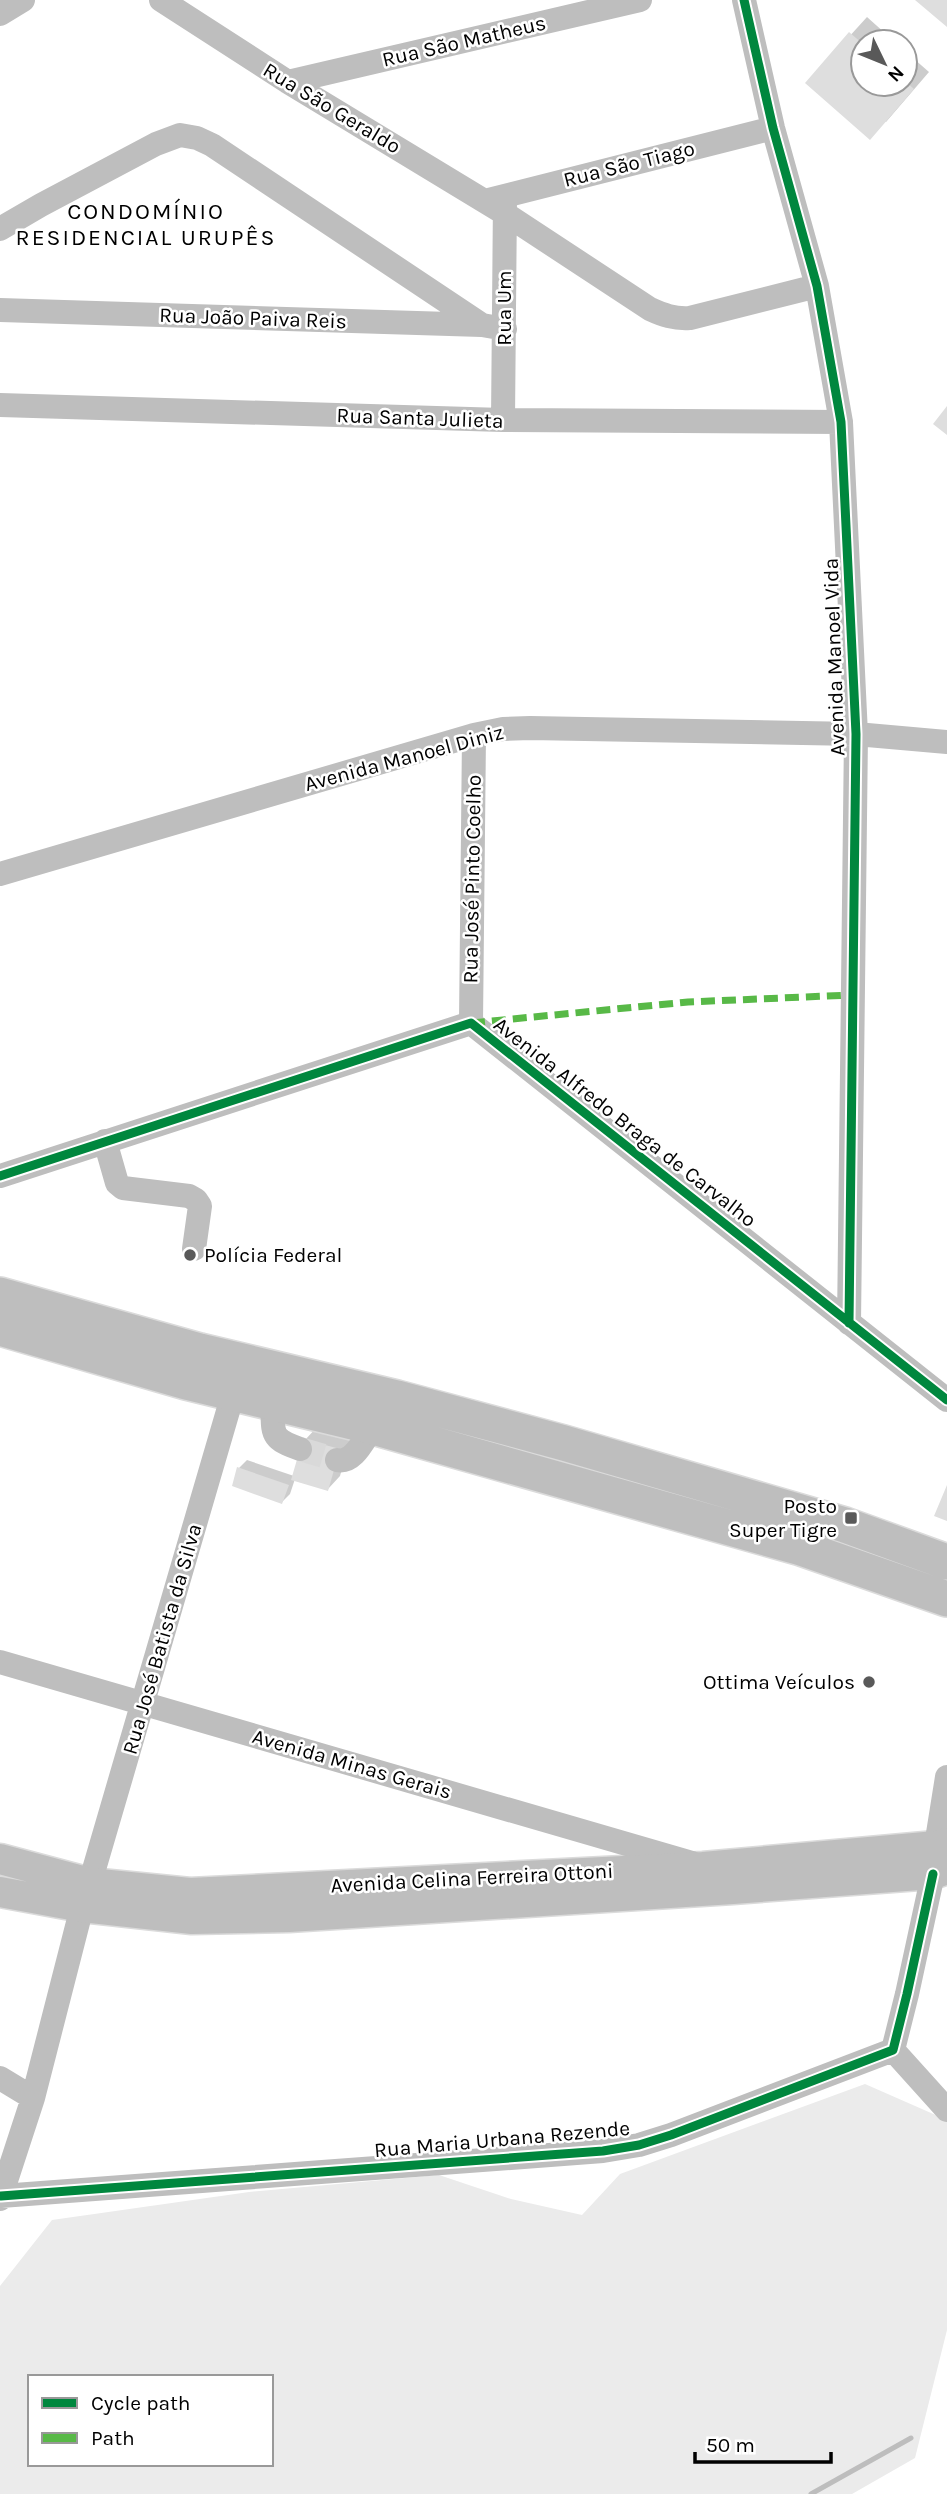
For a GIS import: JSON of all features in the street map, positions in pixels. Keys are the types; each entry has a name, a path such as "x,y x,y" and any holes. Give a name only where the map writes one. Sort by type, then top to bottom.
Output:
{"highway":[{"path":"0,1295 200,1350 397,1398 564,1443 845,1525 947,1562"},
{"path":"0,1328 233,1394 373,1427 801,1548 947,1599"}],"main road":[{"name":"Avenida Celina Ferreira Ottoni","path":"0,1892 86,1895 190,1893 941,1858"},
{"name":"Avenida Celina Ferreira Ottoni","path":"0,1859 86,1895 192,1919 289,1917 733,1889 941,1858"}],"street":[{"path":"0,14 23,0"},
{"name":"Rua São Geraldo","path":"161,0 288,82 498,203 650,309 676,319 690,318 817,286"},
{"name":"Rua São Matheus","path":"288,82 640,0"},
{"name":"Avenida Manoel Vida","path":"744,0 773,128 817,286 841,422 856,734 849,1323"},
{"name":"Rua São Tiago","path":"498,203 773,128"},
{"path":"0,229 156,144 180,135 197,138 212,145 493,327"},
{"name":"Rua Um","path":"498,203 493,327 503,421"},
{"name":"Rua João Paiva Reis","path":"0,310 493,327"},
{"name":"Rua Santa Julieta","path":"0,405 503,421 841,422"},
{"name":"Avenida Manoel Diniz","path":"0,874 474,735 503,729 856,734 947,742"},
{"name":"Rua José Pinto Coelho","path":"471,1023 474,735"},
{"name":"Avenida Alfredo Braga de Carvalho","path":"0,1176 471,1023 947,1401"},
{"path":"105,1142 117,1183 123,1188 189,1196 196,1200 200,1206 194,1249"},
{"name":"Rua José Batista da Silva","path":"1,2198 33,2098 86,1895 233,1394"},
{"path":"272,1402 274,1434 282,1443 300,1449"},
{"path":"337,1460 350,1458 373,1427"},
{"name":"Avenida Minas Gerais","path":"0,1662 703,1867"},
{"path":"947,1777 941,1858 893,2050 947,2110"},
{"name":"Rua Maria Urbana Rezende","path":"1,2198 639,2146 893,2050"},
{"path":"0,2078 33,2098"}],"shaded area":[{"path":"865,2084 947,2120 947,2330 915,2458 852,2494 0,2494 0,2286 52,2220 249,2192 439,2175 511,2199 582,2215 620,2174"}],"building":[{"path":"915,0 947,0 947,27"},
{"path":"849,32 849,98 906,98 870,140 805,83"},
{"path":"947,406 947,435 933,424"},
{"path":"303,1439 340,1449 328,1491 291,1480"},
{"path":"237,1467 289,1485 282,1504 232,1486"},
{"path":"947,1485 947,1521 934,1516"}],"waterway":[{"path":"811,2494 911,2438"}],"tunnel":[{"path":"300,1449 337,1460"}],"marked path":[{"path":"471,1023 688,1002 851,995"}],"cycle path":[{"path":"744,0 773,128 817,286 841,422 856,734 849,1323"},
{"path":"0,1176 471,1023 947,1400"},
{"path":"1,2196 603,2151 639,2145 671,2135 893,2050 933,1874"}],"place":[{"name":"Polícia Federal","path":"190,1255"},
{"name":"Posto Super Tigre","path":"851,1518"},
{"name":"Ottima Veículos","path":"869,1682"}],"district":[{"name":"CONDOMÍNIO RESIDENCIAL URUPÊS","path":"146,224"}]}
